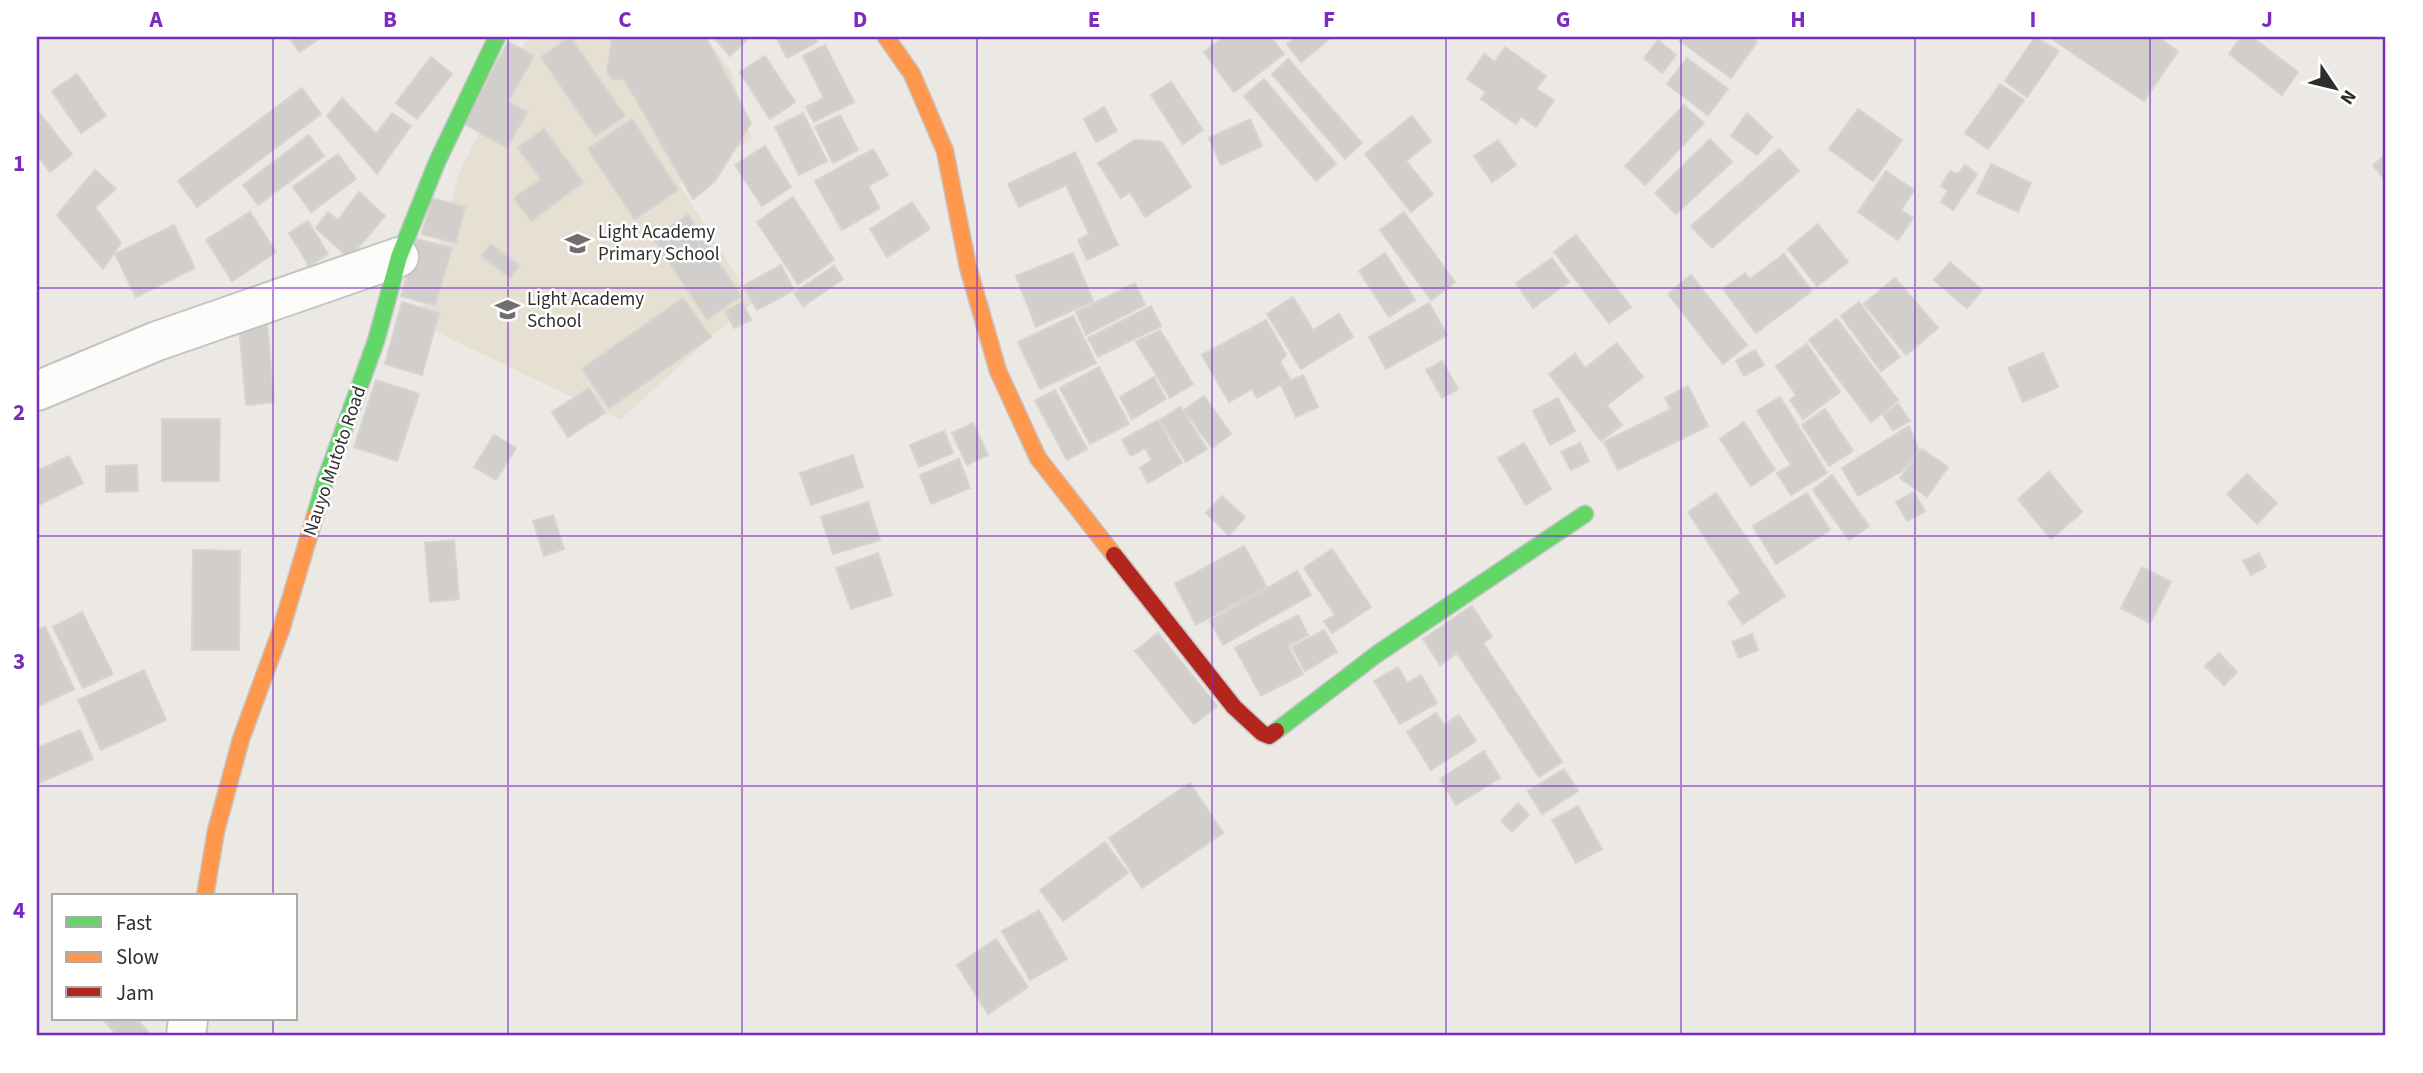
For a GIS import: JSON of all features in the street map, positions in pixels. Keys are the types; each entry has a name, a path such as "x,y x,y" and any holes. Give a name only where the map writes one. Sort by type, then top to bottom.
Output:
{"street":[{"name":"Nauyo Mutoto Road","path":"205,894 216,831 240,738 281,630 326,481 376,341 399,257 438,162 497,37"},
{"path":"886,37 912,74 945,151 968,267 998,371 1038,458 1234,707 1262,733 1269,736 1377,654 1585,514"},
{"path":"37,391 157,341 399,257"}],"shaded area":[{"name":"Light Academy Primary School","path":"530,37 704,37 730,69 752,139 679,184 753,303 711,337 620,420 418,323 460,171 521,49"}],"building":[{"path":"289,37 322,37 299,52"},
{"path":"570,37 625,116 595,136 541,57"},
{"path":"612,37 706,37 751,123 715,181 693,199 624,79 614,80 607,72"},
{"path":"713,37 745,37 747,40 730,56"},
{"path":"776,37 815,37 817,42 787,58"},
{"path":"1224,37 1271,37 1284,54 1234,92 1204,52"},
{"path":"1296,37 1332,37 1301,62 1287,44"},
{"path":"1681,37 1750,37 1757,42 1731,78 1679,40"},
{"path":"2035,37 2059,51 2027,97 2005,81"},
{"path":"2049,37 2157,37 2178,51 2144,101"},
{"path":"2241,37 2252,37 2298,72 2282,95 2229,54"},
{"path":"1658,40 1676,55 1662,73 1644,58"},
{"path":"508,42 534,56 508,102 527,112 507,148 463,123"},
{"path":"825,45 854,102 814,122 806,107 824,98 803,56"},
{"path":"1505,47 1546,76 1536,89 1554,100 1536,127 1521,116 1516,124 1481,99 1486,92 1467,79 1484,54 1495,62"},
{"path":"765,56 795,102 770,119 740,72"},
{"path":"431,57 452,74 417,119 396,103"},
{"path":"1687,58 1728,89 1708,115 1667,84"},
{"path":"1288,59 1362,143 1345,159 1272,74"},
{"path":"77,74 106,116 81,133 52,91"},
{"path":"1264,79 1336,164 1316,181 1244,96"},
{"path":"1171,82 1203,130 1183,144 1151,95"},
{"path":"2000,84 2024,100 1988,149 1965,133"},
{"path":"302,88 321,114 197,207 178,181"},
{"path":"342,98 376,134 392,113 411,126 377,174 327,116"},
{"path":"1684,105 1704,123 1645,185 1625,166"},
{"path":"1104,107 1117,131 1096,142 1084,119"},
{"path":"1858,109 1902,140 1873,181 1829,149"},
{"path":"37,110 72,154 50,172 37,155"},
{"path":"803,113 827,161 799,175 775,127"},
{"path":"1747,113 1772,137 1757,155 1731,136"},
{"path":"840,115 858,150 833,163 815,127"},
{"path":"1412,116 1431,141 1406,161 1433,194 1411,212 1365,154"},
{"path":"632,119 678,190 635,219 588,149"},
{"path":"1250,119 1262,146 1221,165 1209,138"},
{"path":"544,129 583,182 531,221 514,198 541,179 518,148"},
{"path":"309,135 324,156 258,205 243,185"},
{"path":"1710,139 1732,162 1676,214 1655,193"},
{"path":"1135,140 1162,142 1191,187 1145,217 1130,192 1121,198 1098,163"},
{"path":"1498,140 1516,165 1492,182 1474,156"},
{"path":"765,146 791,187 762,206 735,165"},
{"path":"873,149 888,175 868,186 880,208 842,230 815,181"},
{"path":"1779,149 1799,171 1712,248 1691,226"},
{"path":"1075,152 1118,245 1087,260 1078,240 1089,234 1066,185 1019,207 1008,184"},
{"path":"338,154 356,179 311,212 293,187"},
{"path":"2386,154 2386,182 2373,165"},
{"path":"1991,164 2031,183 2018,212 1977,193"},
{"path":"1965,165 1977,174 1953,210 1941,202 1948,191 1941,186 1950,171 1958,174"},
{"path":"95,170 116,189 95,207 121,243 103,269 57,215"},
{"path":"1886,171 1914,190 1901,210 1913,218 1898,240 1858,212"},
{"path":"359,192 385,216 349,258 316,228 328,212 338,220"},
{"path":"793,197 834,260 798,284 757,222"},
{"path":"432,198 465,207 456,243 422,234"},
{"path":"912,202 930,229 887,257 870,229"},
{"path":"250,212 276,252 232,281 206,240"},
{"path":"1404,212 1455,282 1431,300 1380,230"},
{"path":"688,215 741,296 707,319 653,238"},
{"path":"308,221 328,254 309,266 289,233"},
{"path":"1818,224 1848,262 1817,286 1788,249"},
{"path":"174,225 195,268 136,297 115,254"},
{"path":"1576,235 1631,307 1609,323 1554,252"},
{"path":"417,239 452,248 435,305 401,296"},
{"path":"491,244 519,266 510,278 482,256"},
{"path":"1073,253 1093,301 1036,327 1016,276"},
{"path":"1385,253 1415,300 1389,317 1359,271"},
{"path":"1784,254 1812,291 1756,333 1723,289 1745,273 1750,279"},
{"path":"1552,258 1569,282 1533,308 1516,283"},
{"path":"1950,262 1982,290 1967,308 1934,280"},
{"path":"781,265 794,290 757,310 743,286"},
{"path":"834,266 843,279 803,306 794,293"},
{"path":"1691,275 1747,345 1723,364 1668,294"},
{"path":"1895,278 1938,328 1906,355 1864,304"},
{"path":"1135,283 1145,305 1086,335 1076,312"},
{"path":"1293,297 1313,330 1339,314 1353,337 1301,369 1267,314"},
{"path":"683,298 711,337 609,408 582,369"},
{"path":"402,302 439,313 422,375 385,364"},
{"path":"742,302 751,320 734,328 725,311"},
{"path":"1859,302 1900,357 1881,371 1841,316"},
{"path":"1429,303 1447,335 1386,369 1369,337"},
{"path":"1151,306 1161,326 1098,357 1088,338"},
{"path":"1073,316 1096,363 1040,389 1018,342"},
{"path":"1837,319 1898,400 1871,422 1809,340"},
{"path":"1266,320 1286,355 1280,362 1290,379 1257,398 1252,389 1229,402 1202,355"},
{"path":"267,323 274,402 246,405 239,325"},
{"path":"1160,330 1193,384 1170,398 1136,342"},
{"path":"1617,343 1643,377 1607,405 1622,425 1601,441 1549,374 1575,354 1585,368"},
{"path":"1807,344 1840,392 1803,419 1790,400 1796,395 1776,366"},
{"path":"1755,350 1764,365 1744,376 1736,361"},
{"path":"2043,353 2058,387 2023,402 2008,368"},
{"path":"1442,361 1458,389 1442,398 1426,370"},
{"path":"1099,367 1129,424 1090,444 1060,388"},
{"path":"1303,375 1318,407 1296,417 1281,385"},
{"path":"1154,377 1166,399 1132,419 1120,397"},
{"path":"376,380 419,394 397,461 354,447"},
{"path":"1688,386 1708,426 1618,470 1604,442 1671,409 1665,398"},
{"path":"589,388 605,413 568,437 552,412"},
{"path":"1055,390 1087,449 1067,460 1035,401"},
{"path":"1204,396 1231,434 1212,448 1184,410"},
{"path":"1780,397 1827,473 1791,495 1777,473 1791,465 1757,411"},
{"path":"1558,398 1575,431 1550,445 1533,411"},
{"path":"1898,404 1910,421 1893,430 1883,415"},
{"path":"1180,407 1207,449 1186,462 1160,420"},
{"path":"1825,409 1853,451 1829,466 1802,425"},
{"path":"162,419 220,419 219,481 162,481"},
{"path":"1158,420 1182,463 1148,483 1140,468 1152,460 1145,448 1131,456 1122,440"},
{"path":"1744,422 1775,470 1751,486 1720,439"},
{"path":"973,423 988,455 967,465 952,433"},
{"path":"1909,426 1919,451 1902,471 1858,496 1842,468"},
{"path":"944,431 953,453 919,467 910,445"},
{"path":"494,435 516,448 496,480 474,467"},
{"path":"1524,443 1551,489 1526,505 1498,458"},
{"path":"1580,443 1589,461 1571,470 1561,452"},
{"path":"1922,449 1948,467 1927,497 1900,478"},
{"path":"853,455 863,487 811,505 800,473"},
{"path":"69,456 83,483 37,506 37,471"},
{"path":"959,459 970,488 931,504 920,475"},
{"path":"137,465 138,491 106,492 106,466"},
{"path":"2049,472 2082,512 2051,539 2018,499"},
{"path":"2247,474 2277,503 2257,524 2227,494"},
{"path":"1832,475 1869,526 1849,540 1813,490"},
{"path":"1914,492 1925,511 1907,521 1896,502"},
{"path":"1716,493 1785,596 1743,624 1728,602 1741,593 1688,512"},
{"path":"1807,493 1830,530 1776,564 1753,526"},
{"path":"1222,496 1245,517 1229,535 1206,513"},
{"path":"868,502 880,540 833,554 821,517"},
{"path":"553,515 564,549 544,556 533,521"},
{"path":"454,540 459,599 430,602 425,543"},
{"path":"1244,546 1267,587 1196,625 1175,584"},
{"path":"1332,549 1371,607 1332,633 1324,621 1335,615 1304,568"},
{"path":"193,550 240,551 239,650 192,650"},
{"path":"878,553 892,595 851,609 836,568"},
{"path":"2259,553 2266,567 2251,575 2243,561"},
{"path":"2142,567 2171,582 2150,623 2121,608"},
{"path":"1297,571 1311,595 1223,645 1210,621"},
{"path":"1472,606 1492,637 1483,643 1562,762 1539,777 1457,653 1440,665 1423,639"},
{"path":"82,612 113,674 83,688 53,627"},
{"path":"1298,615 1308,635 1288,646 1303,674 1261,696 1235,648"},
{"path":"45,626 74,689 37,707 37,630"},
{"path":"1324,630 1337,652 1305,671 1292,647"},
{"path":"1158,633 1217,706 1194,724 1135,651"},
{"path":"1752,634 1758,650 1739,658 1732,642"},
{"path":"2219,653 2237,672 2224,685 2205,666"},
{"path":"1398,667 1407,683 1421,675 1437,703 1400,724 1374,681"},
{"path":"144,670 166,720 101,750 78,700"},
{"path":"1436,713 1444,725 1459,715 1476,741 1431,770 1407,732"},
{"path":"80,730 93,759 37,784 37,748"},
{"path":"1484,751 1500,778 1456,805 1440,779"},
{"path":"1564,769 1578,791 1542,814 1528,791"},
{"path":"1190,783 1223,833 1142,888 1109,838"},
{"path":"1518,803 1529,815 1512,832 1501,821"},
{"path":"1578,806 1602,849 1576,863 1552,820"},
{"path":"1105,842 1128,873 1063,921 1040,890"},
{"path":"1039,910 1067,959 1030,980 1002,931"},
{"path":"996,939 1028,987 988,1014 957,965"},
{"path":"103,1020 138,1020 149,1033 145,1036 118,1036"}],"traffic: fast":[{"path":"315,516 376,341 399,257 437,162 497,37"},
{"path":"1276,731 1377,654 1585,514"}],"traffic: slow":[{"path":"886,37 912,74 945,151 968,267 998,371 1038,458 1114,555"},
{"path":"205,894 216,831 241,739 281,630 315,516"}],"traffic: jam":[{"path":"1114,555 1234,707 1262,733 1269,736 1276,731"}],"place":[{"name":"Light Academy Primary School","path":"578,243"},
{"name":"Light Academy School","path":"507,310"}]}
